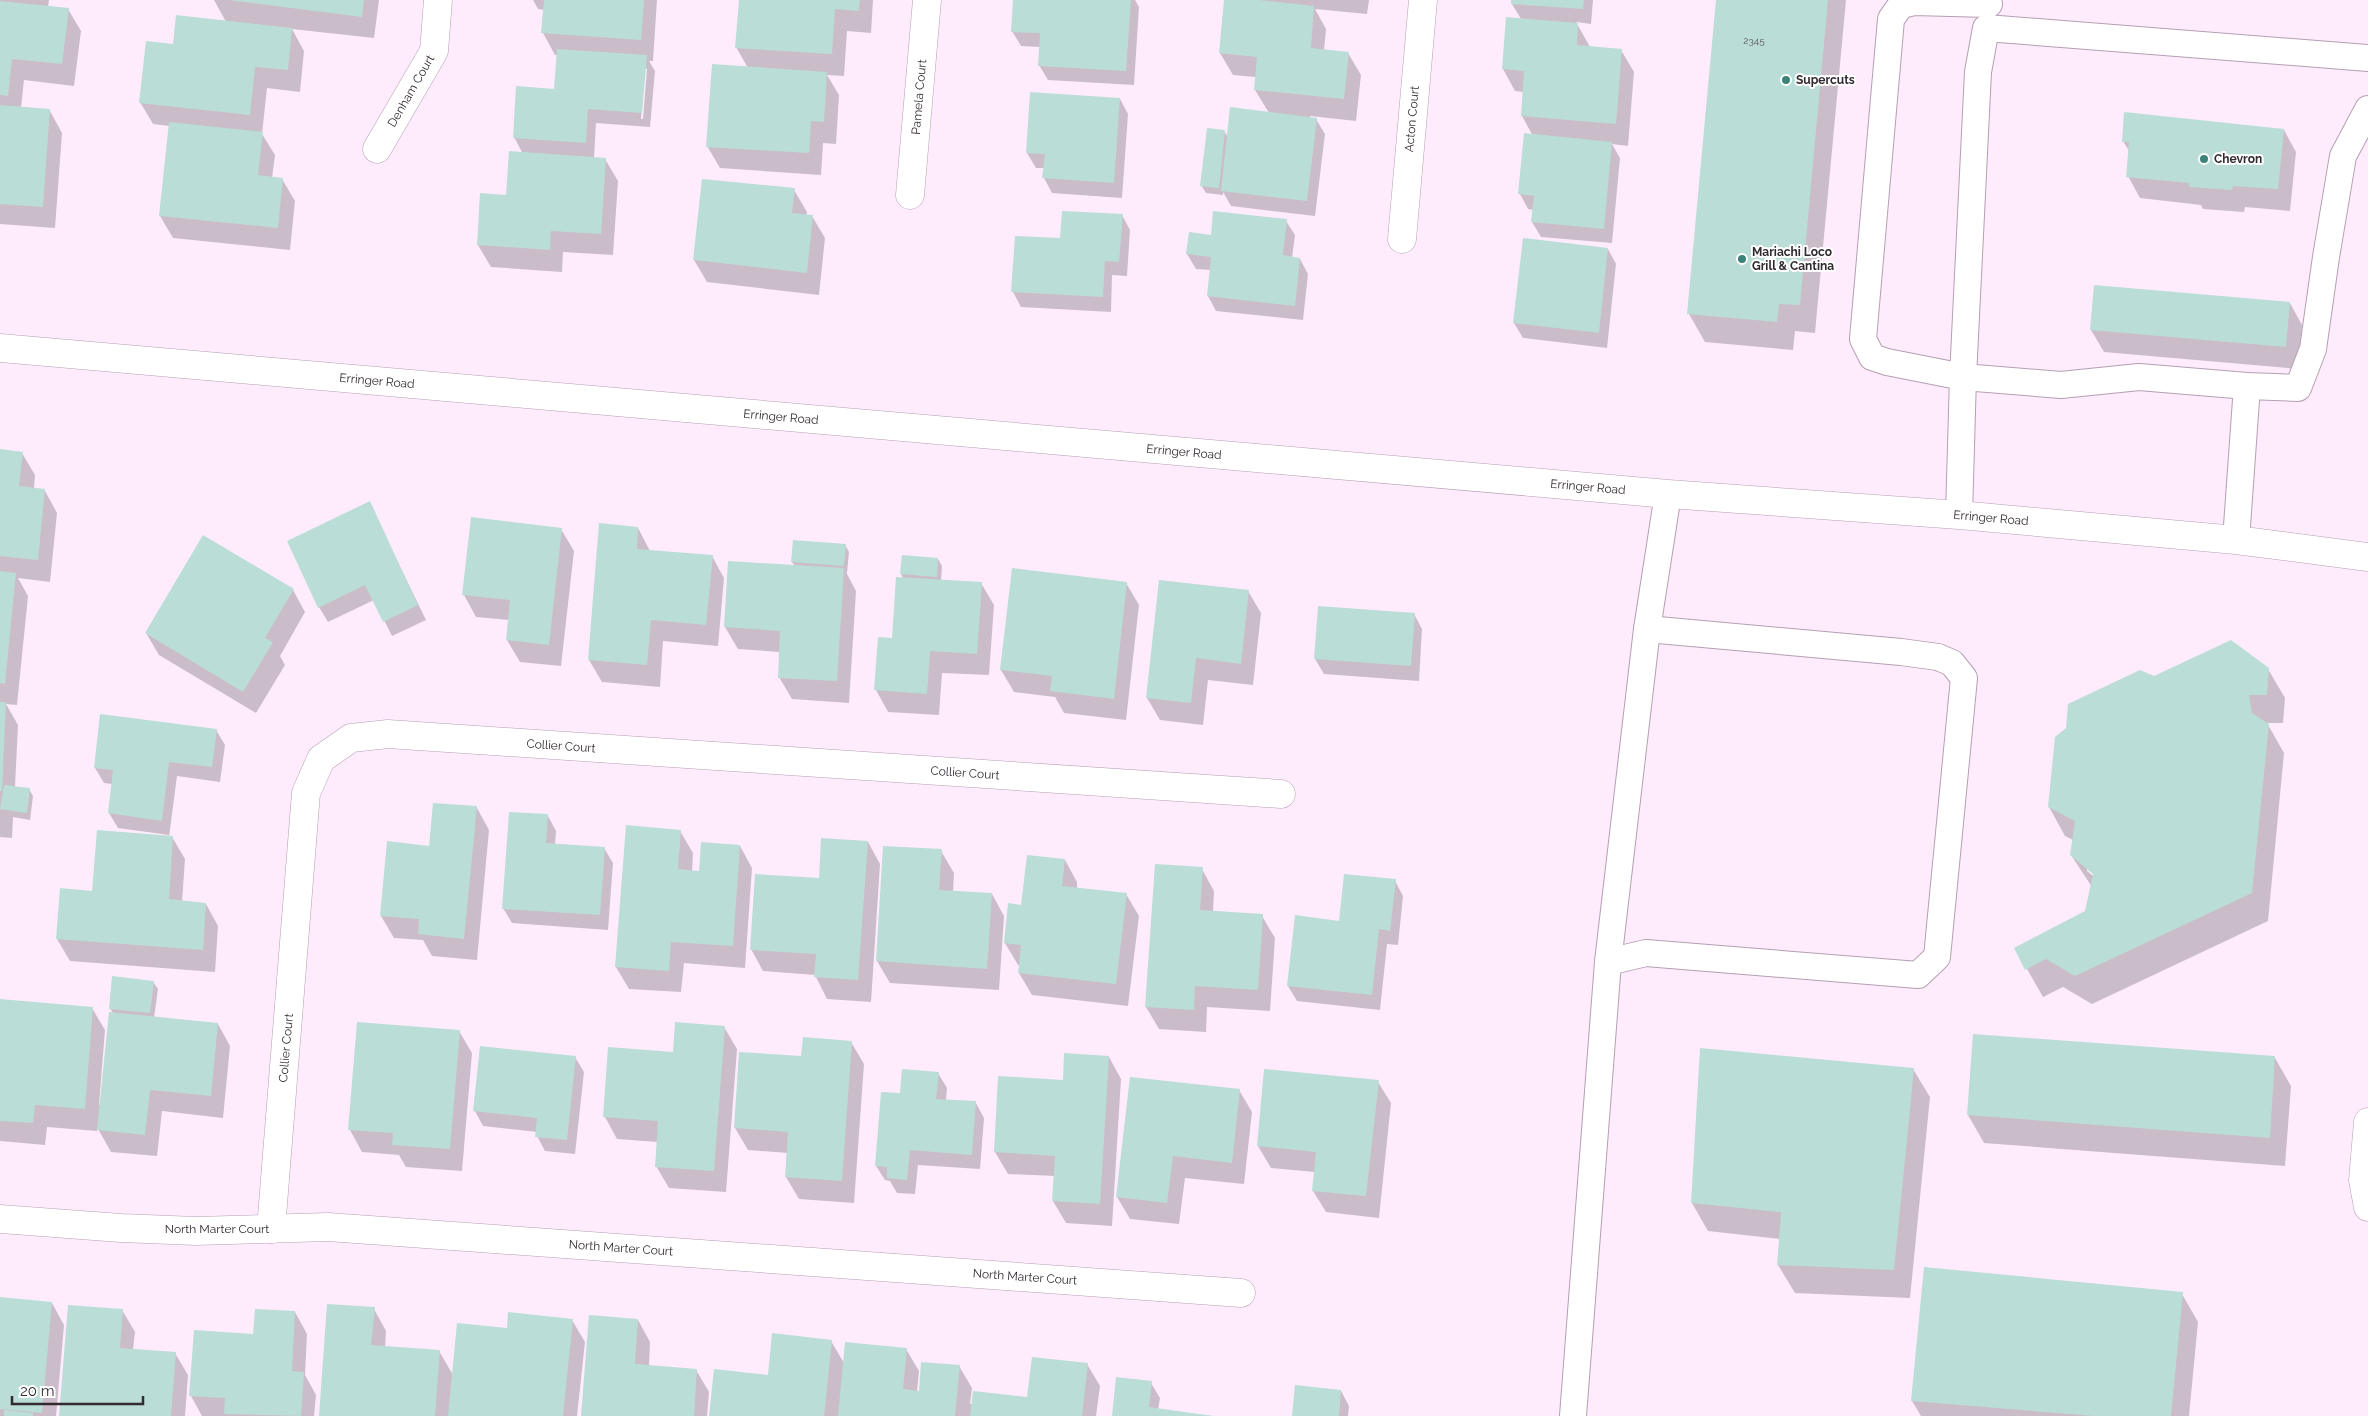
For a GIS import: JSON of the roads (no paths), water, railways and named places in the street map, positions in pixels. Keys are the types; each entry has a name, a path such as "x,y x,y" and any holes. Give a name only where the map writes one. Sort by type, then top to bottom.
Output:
{"street":[{"name":"Denham Court","path":"377,149 434,51 438,0"},
{"name":"Pamela Court","path":"910,195 927,0"},
{"name":"Acton Court","path":"1402,238 1423,0"},
{"name":"Erringer Road","path":"0,348 1668,494 1959,515 2236,540 2368,557"},
{"name":"Collier Court","path":"271,1229 306,793 321,759 351,738 388,734 1281,794"},
{"path":"2368,1122 2363,1180 2368,1208"},
{"name":"North Marter Court","path":"0,1219 121,1228 196,1231 338,1228 1241,1293"}],"lane":[{"path":"2368,58 1914,2 1901,5 1891,19 1863,339 1872,357 1887,362 1963,377 2061,385 2139,377 2246,386 2298,388 2313,349 2343,156 2368,109"},
{"path":"1959,515 1963,377 1978,72 1988,11"},
{"path":"2236,540 2246,386"},
{"path":"1573,1416 1608,962 1647,630 1668,494"},
{"path":"1608,962 1646,954 1918,975 1937,957 1964,678 1952,663 1938,657 1902,652 1647,630"}],"place":[{"name":"Supercuts","path":"1786,80"},
{"name":"Chevron","path":"2204,159"},
{"name":"Mariachi Loco Grill & Cantina","path":"1742,259"}]}
